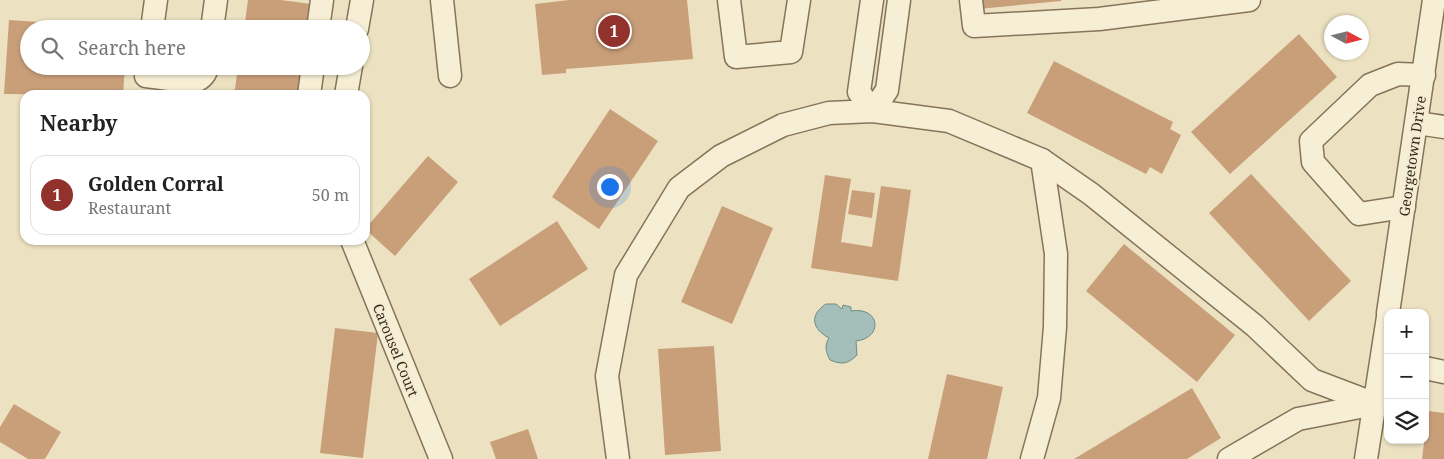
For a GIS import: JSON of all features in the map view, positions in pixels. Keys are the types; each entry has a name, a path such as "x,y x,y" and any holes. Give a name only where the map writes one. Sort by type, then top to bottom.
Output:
{"street":[{"path":"153,20 156,0"},
{"path":"213,20 216,0"},
{"path":"319,20 322,0"},
{"path":"359,20 362,0"},
{"path":"442,0 450,76"},
{"path":"729,0 736,57 791,52 799,0"},
{"path":"872,0 859,92 873,111"},
{"path":"873,111 887,90 899,0"},
{"path":"972,0 974,26 1099,19 1249,0"},
{"name":"Georgetown Drive","path":"1389,309 1434,0"},
{"path":"1404,207 1359,214 1313,162 1311,141 1370,85 1398,74 1424,75"},
{"path":"146,79 193,82 200,80 205,75"},
{"path":"310,90 312,75"},
{"path":"347,90 349,75"},
{"path":"618,459 607,376 626,275 679,188 721,156 783,125 829,113 873,111 949,121 1042,160 1091,194 1248,320 1312,380 1375,404"},
{"path":"1417,122 1444,127"},
{"path":"1032,459 1048,398 1055,327 1056,254 1042,160"},
{"name":"Carousel Court","path":"354,245 441,459"},
{"path":"1366,459 1384,361"},
{"path":"1429,369 1444,372"},
{"path":"1230,459 1298,419 1375,404"}],"water":[{"path":"826,304 836,304 842,309 843,305 851,307 851,311 868,313 875,323 871,334 865,339 856,341 857,355 848,362 838,363 830,360 826,349 829,338 816,326 815,317"}],"building":[{"path":"248,0 281,0 319,5 317,20 245,20"},
{"path":"569,0 687,0 693,59 566,69 566,73 542,75 535,4"},
{"path":"977,0 1061,0 1061,1 978,9"},
{"path":"9,20 20,21 20,75 124,75 123,90 20,90 20,94 4,94"},
{"path":"1299,34 1337,77 1230,174 1191,132"},
{"path":"1054,61 1173,122 1170,129 1181,135 1162,174 1150,167 1146,174 1027,113"},
{"path":"237,75 309,75 307,90 234,90"},
{"path":"610,109 658,141 599,229 552,197"},
{"path":"428,156 458,182 395,256 370,234 370,223"},
{"path":"1251,174 1351,281 1309,321 1209,213"},
{"path":"825,175 851,179 841,242 872,247 881,186 911,190 898,281 811,268"},
{"path":"852,190 875,193 872,218 848,214"},
{"path":"722,206 773,228 732,324 681,302"},
{"path":"557,221 588,269 500,326 469,279"},
{"path":"1124,244 1235,335 1197,382 1086,291"},
{"path":"335,328 378,333 363,458 320,453"},
{"path":"714,346 721,451 665,455 658,349"},
{"path":"947,374 1003,387 987,459 928,459"},
{"path":"1192,388 1221,438 1187,459 1074,459"},
{"path":"14,404 61,432 45,459 28,459 0,442 0,427"},
{"path":"1429,411 1444,413 1444,459 1422,459 1424,444 1429,444"},
{"path":"528,429 538,459 496,459 490,442"}],"place":[{"name":"Golden Corral","path":"614,31"}]}
